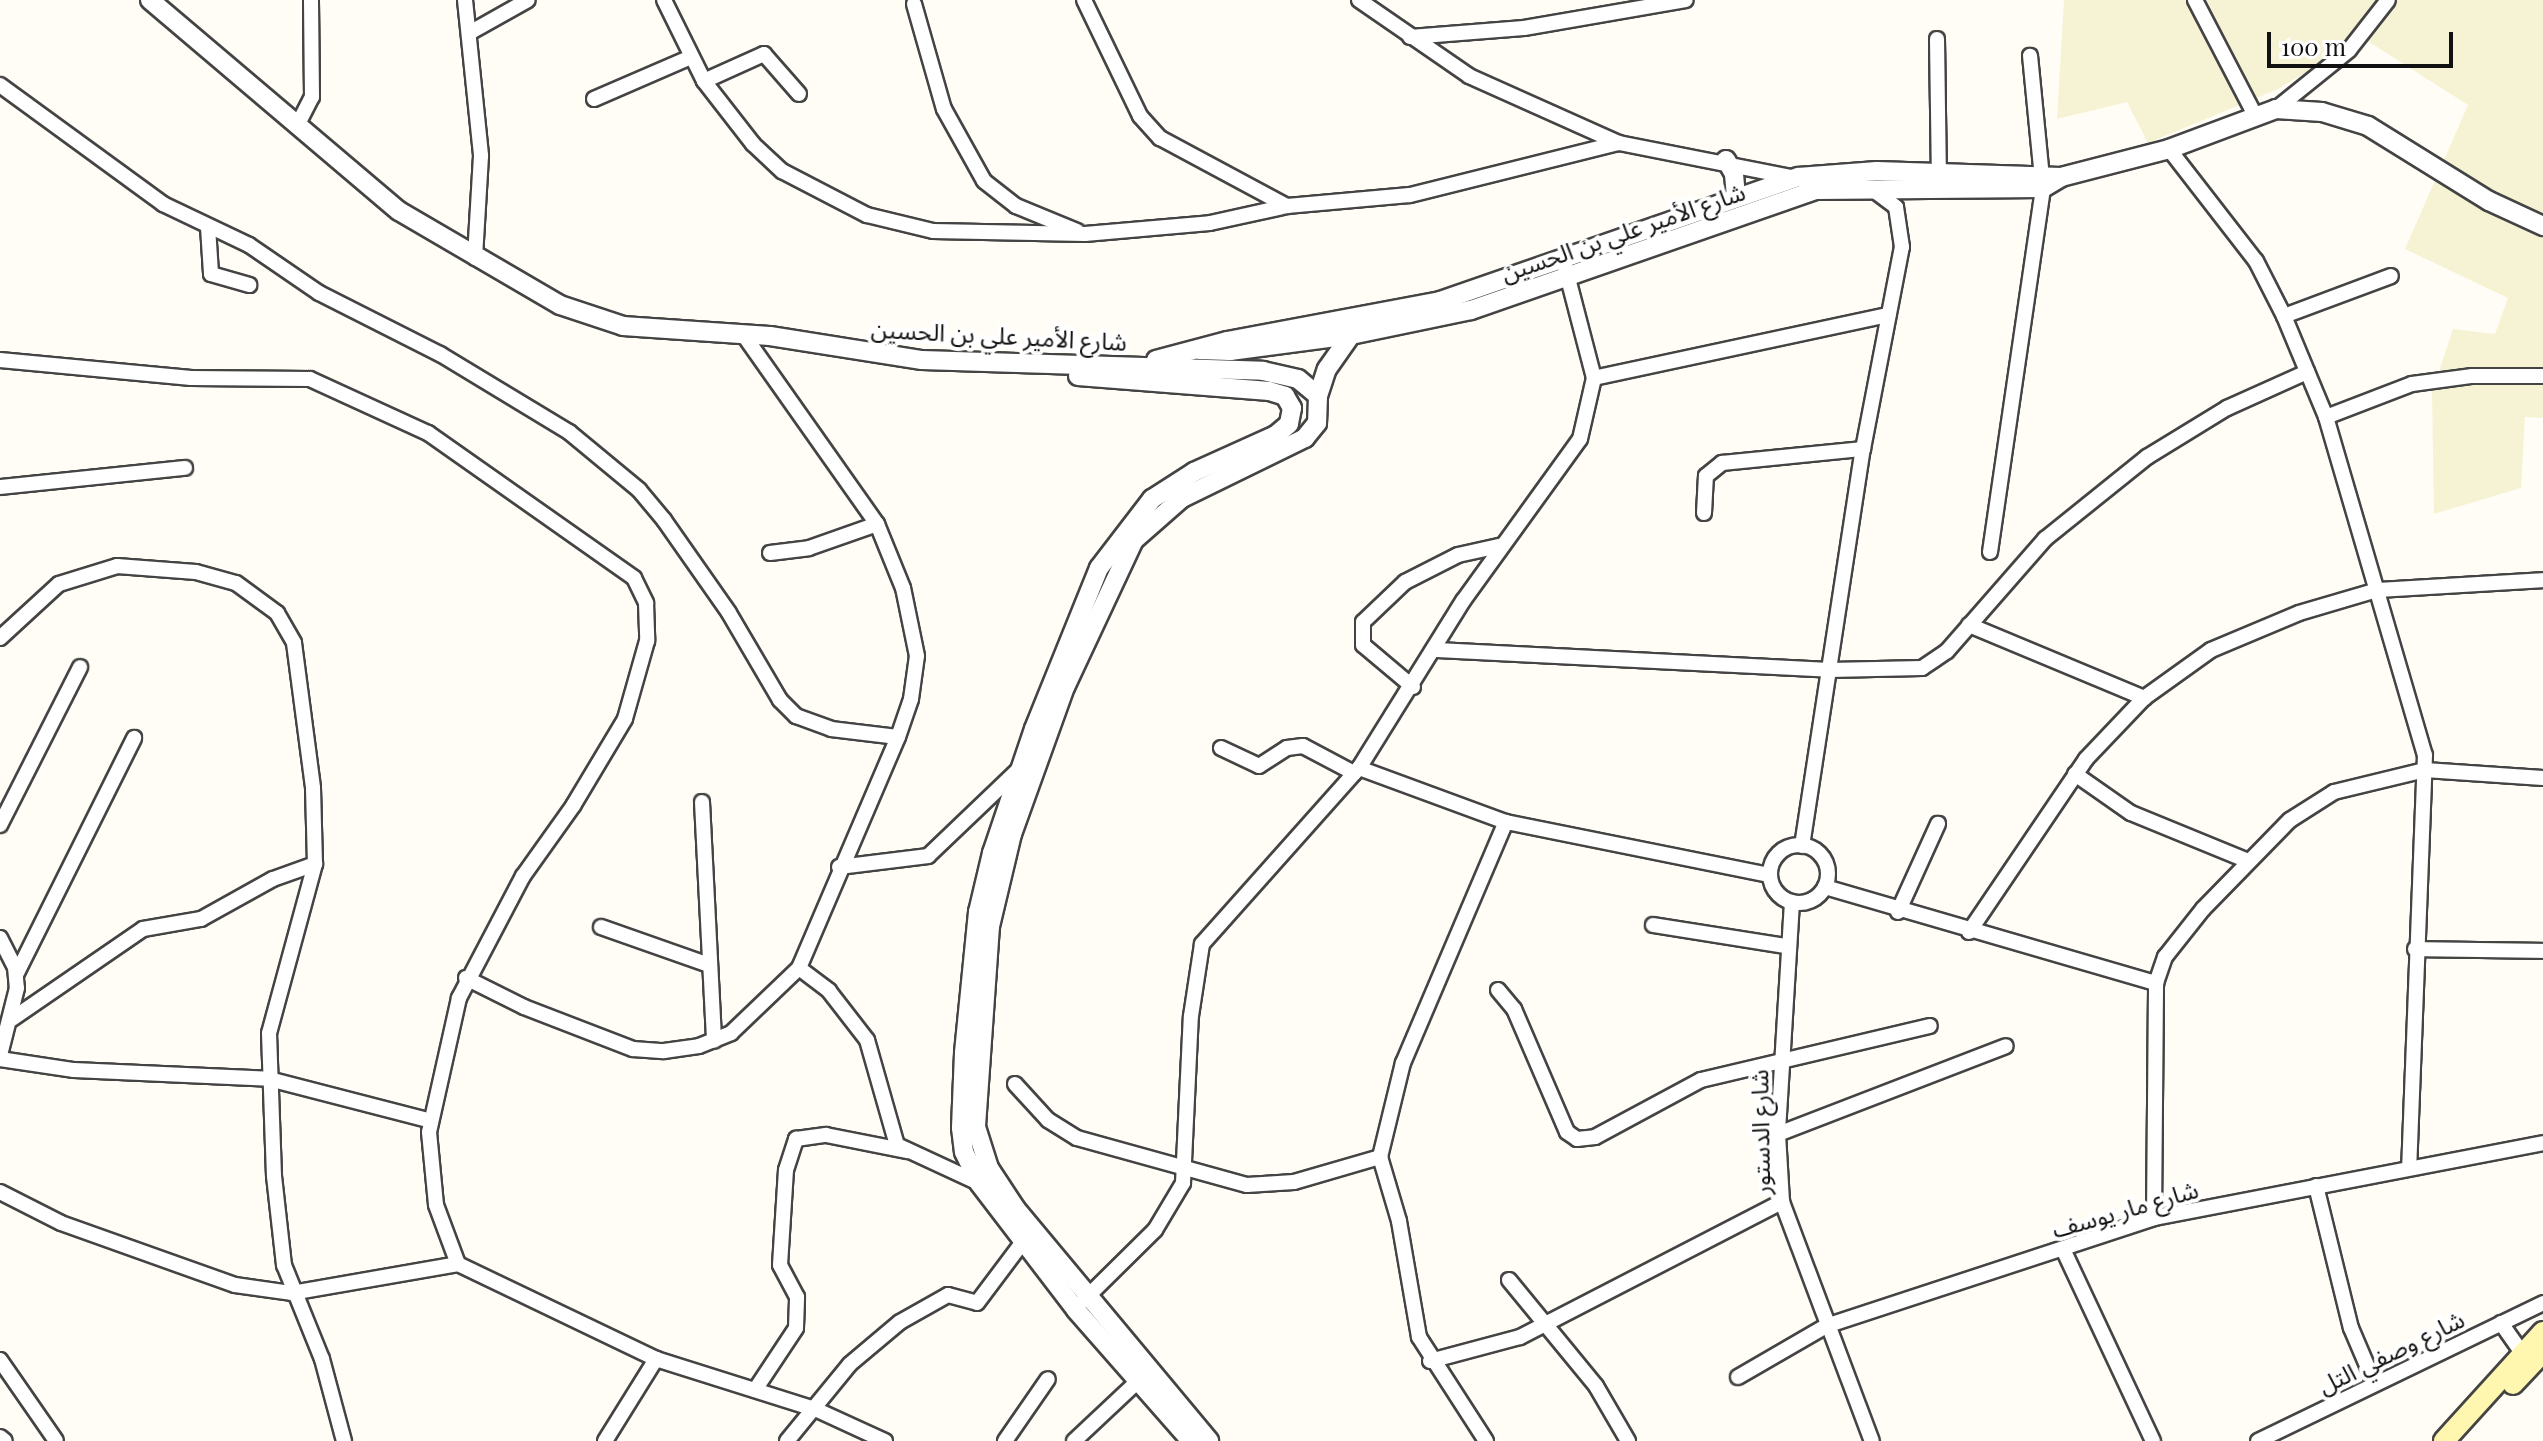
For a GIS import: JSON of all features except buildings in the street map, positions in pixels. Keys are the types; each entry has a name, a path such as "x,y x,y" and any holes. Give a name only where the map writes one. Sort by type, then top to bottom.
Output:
{"main road":[{"path":"2462,1441 2533,1352 2543,1332"},
{"path":"2444,1441 2533,1352"}],"street":[{"name":"شارع الأمير علي بن الحسين","path":"150,0 399,211 560,305 623,326 746,337 770,336 922,360 1140,372 1199,350 1440,301 1566,268 1816,190 2061,177 2169,149 2276,109 2322,112 2368,126 2516,216 2543,226"},
{"path":"162,0 173,18"},
{"path":"297,126 312,97 311,0"},
{"path":"465,0 471,32 481,156 475,258"},
{"path":"471,32 528,0"},
{"path":"664,0 704,81 753,144 782,171 867,215 933,231 1085,234 1210,223 1287,206 1410,195 1619,143"},
{"path":"1084,0 1140,116 1160,138 1287,206"},
{"path":"1359,0 1410,37 1523,103 1619,143 1726,160 1798,177 1816,190"},
{"path":"1410,37 1524,28 1686,0"},
{"path":"2195,0 2256,117"},
{"path":"2276,109 2349,50 2388,0"},
{"path":"914,4 944,109 984,181 1016,206 1085,234"},
{"path":"1937,39 1939,174"},
{"path":"704,81 764,54 799,94"},
{"path":"1990,552 2042,180 2030,56"},
{"path":"594,99 691,57"},
{"path":"0,85 163,204 249,245 319,293 440,354 569,432 639,490 664,520 729,613 780,700 796,716 831,729 898,737"},
{"path":"2169,149 2256,261 2284,316 2326,417 2425,770 2415,949 2409,1167"},
{"path":"1726,160 1734,174 1736,197"},
{"name":"شارع الأمير علي بن الحسين","path":"1199,350 1230,351 1351,335 1471,310 1736,197 1798,177 1835,171 2042,180"},
{"path":"1802,846 1863,449 1903,234 1896,207 1868,187"},
{"path":"208,227 209,270 217,278 249,285"},
{"path":"1082,1303 1164,1219 1180,1193 1191,1016 1202,944 1357,771 1503,545 1580,439 1594,378 1566,268"},
{"path":"2284,316 2391,276"},
{"path":"1594,378 1888,315"},
{"path":"1209,1441 1082,1303 1022,1243 979,1183 964,1152 961,1128 964,1053 978,912 1018,770 1134,540 1182,498 1305,438 1317,423 1318,396 1327,369 1351,335"},
{"path":"466,978 524,1007 633,1049 681,1050 714,1041 745,1024 799,968 839,867 898,737 917,656 903,588 877,524 746,337"},
{"path":"0,360 191,378 310,379 428,433 634,578 646,603 647,641 625,719 573,806 523,876 466,978 431,1121 432,1185 458,1264"},
{"path":"1140,372 1287,375 1318,396"},
{"path":"1140,372 1269,391 1285,396 1292,416 1276,435 1194,472 1152,499 1131,520 1078,613 1040,731 990,926 976,1127 989,1168 1016,1209 1139,1380 1191,1441"},
{"path":"1437,650 1829,670 1922,668 1935,662 2045,539 2147,457 2227,408 2307,372"},
{"path":"2326,417 2412,384 2472,376 2543,376"},
{"path":"1704,513 1706,476 1722,463 1863,449"},
{"path":"0,487 185,468"},
{"path":"770,553 809,548 877,524"},
{"path":"1413,687 1363,645 1363,622 1405,582 1458,555 1503,545"},
{"path":"0,638 46,594 93,570 163,567 218,577 253,592 277,613 298,658 315,864 272,1013 269,1079 284,1265 292,1293 322,1359 344,1441"},
{"path":"1969,932 2075,774 2144,698 2211,650 2248,633 2377,590 2543,580"},
{"path":"1969,625 2144,698"},
{"path":"0,825 80,667"},
{"path":"134,738 16,975 12,1019 0,1057 74,1070 269,1079 431,1121"},
{"path":"1221,748 1259,766 1287,748 1303,746 1357,771 1506,822 1770,875"},
{"path":"839,867 928,856 1018,770"},
{"path":"2154,1218 2156,983 2175,943 2248,861 2290,820 2334,792 2425,770 2543,778"},
{"path":"2075,774 2131,813 2248,861"},
{"path":"702,802 714,1041"},
{"path":"1486,1441 1430,1361 1416,1326 1405,1247 1380,1157 1403,1063 1506,822"},
{"path":"1898,912 1938,824"},
{"path":"1802,846 1825,860 1825,887 1812,900 1792,902 1781,897 1770,875 1779,853 1802,846"},
{"path":"12,1019 143,929 201,919 273,879 315,864"},
{"path":"1825,887 1898,912 2156,983"},
{"name":"شارع الدستور","path":"1792,902 1786,946 1778,1134 1782,1202 1826,1326 1872,1441"},
{"path":"1653,925 1786,946"},
{"path":"601,927 709,965"},
{"path":"0,938 16,975"},
{"path":"2415,949 2543,951"},
{"path":"799,968 829,991 867,1040 876,1057 887,1121 897,1145 979,1183"},
{"path":"1498,990 1514,1009 1567,1132 1577,1139 1595,1137 1701,1080 1930,1026"},
{"path":"1778,1134 2006,1046"},
{"path":"1015,1084 1062,1131 1247,1185 1270,1186 1380,1157"},
{"path":"755,1390 796,1328 797,1297 780,1265 786,1170 796,1139 826,1135 907,1151"},
{"name":"شارع مار يوسف","path":"1738,1377 1826,1326 2154,1218 2543,1143"},
{"path":"2316,1186 2351,1328 2374,1382"},
{"path":"0,1192 61,1223 235,1285 292,1293 458,1264 656,1359 815,1409 885,1441"},
{"path":"1430,1361 1546,1325 1782,1202"},
{"path":"787,1441 850,1364 900,1322 948,1295 977,1303 984,1298 1022,1243"},
{"path":"2063,1249 2153,1441"},
{"path":"1509,1280 1596,1386 1628,1441"},
{"name":"شارع وصفي التل","path":"2258,1441 2374,1382 2543,1303"},
{"path":"2501,1323 2533,1352"},
{"path":"605,1441 656,1359"},
{"path":"0,1360 56,1441"},
{"path":"1005,1441 1048,1379"},
{"path":"1074,1441 1139,1380"},
{"path":"0,1437 5,1441"}],"shaded area":[{"path":"2064,0 2543,0 2543,418 2525,417 2521,488 2434,514 2432,393 2453,329 2495,334 2508,298 2405,249 2468,105 2355,33 2328,59 2278,89 2148,143 2127,102 2057,119"}]}
